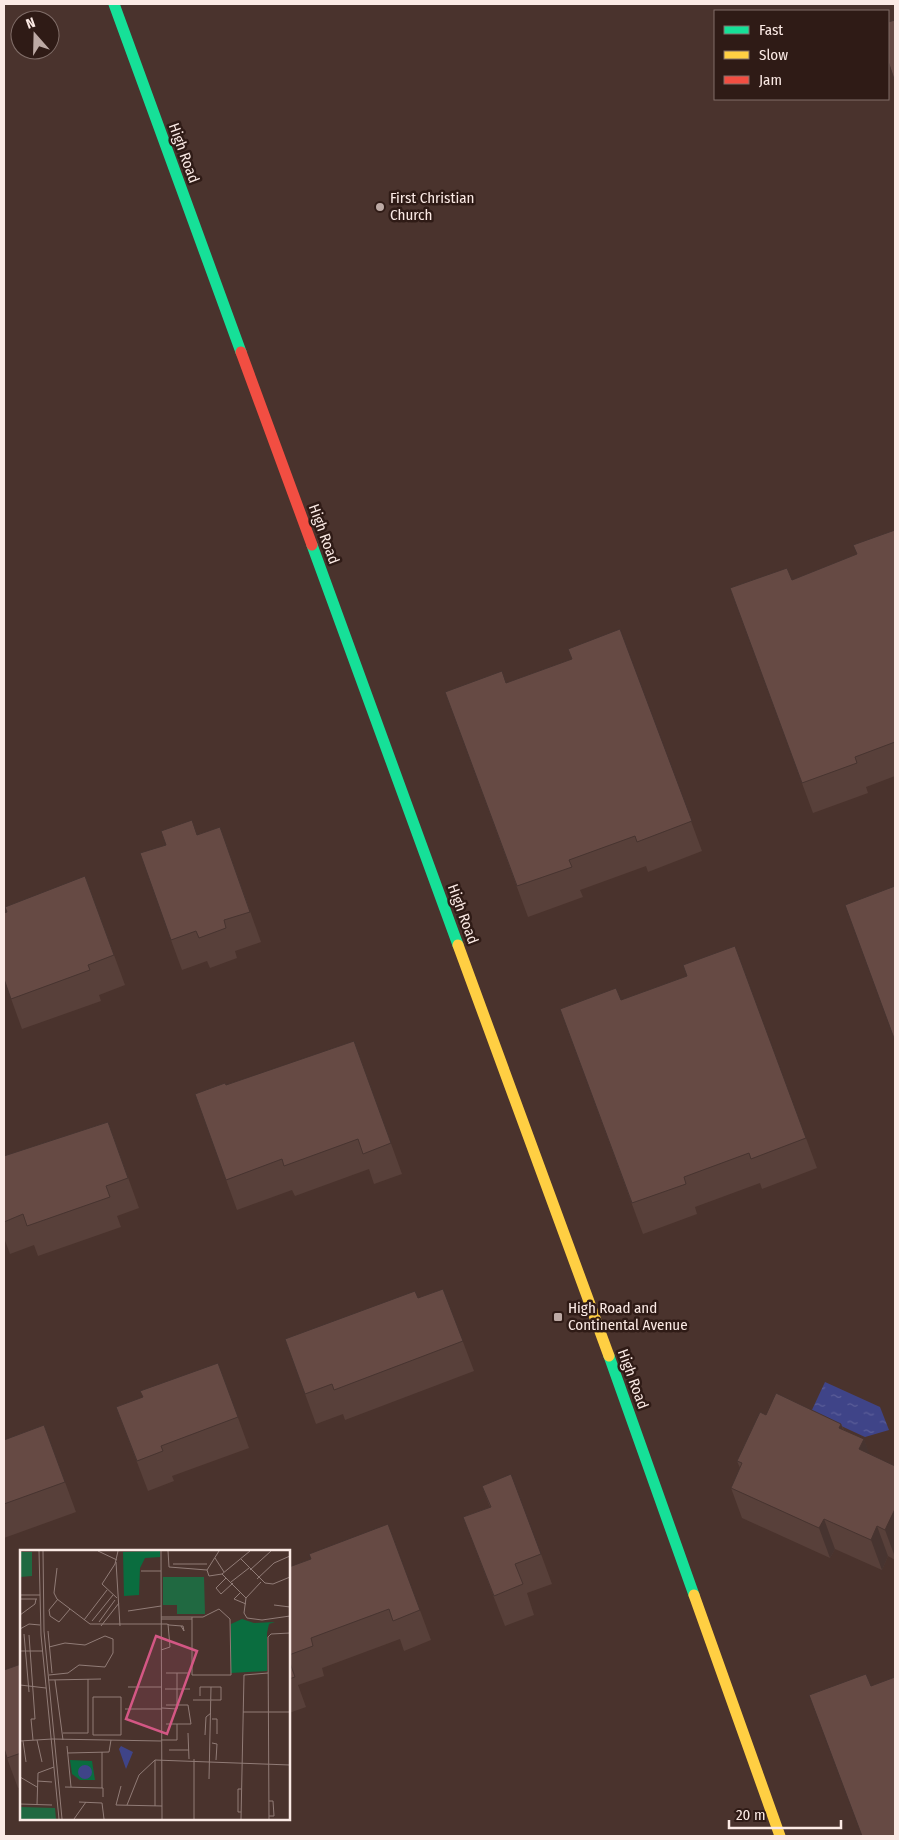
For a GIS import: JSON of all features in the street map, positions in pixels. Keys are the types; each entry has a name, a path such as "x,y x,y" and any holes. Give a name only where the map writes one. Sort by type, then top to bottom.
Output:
{"street":[{"name":"High Road","path":"114,4 616,1375 780,1836"}],"water":[{"path":"825,1382 880,1407 889,1430 865,1437 811,1412"}],"building":[{"path":"895,20 895,82 889,64 889,22"},
{"path":"895,530 895,742 855,757 857,763 802,783 730,588 787,568 792,580 857,554 853,545"},
{"path":"620,629 692,821 637,842 635,836 569,860 572,867 517,886 445,692 502,671 506,683 572,659 568,649"},
{"path":"192,820 197,835 220,827 250,912 224,920 226,928 199,938 196,931 171,940 140,853 166,845 161,831"},
{"path":"85,876 114,955 88,965 90,970 11,999 4,979 4,913 7,912 5,907"},
{"path":"895,886 895,1041 845,905"},
{"path":"735,946 806,1138 751,1159 749,1153 684,1177 686,1184 632,1203 560,1009 616,988 621,1000 687,976 683,965"},
{"path":"354,1041 391,1143 363,1154 358,1139 284,1166 282,1159 226,1180 195,1094"},
{"path":"108,1122 128,1178 106,1186 110,1197 27,1226 23,1214 4,1222 4,1156"},
{"path":"443,1289 463,1341 334,1390 332,1384 305,1394 285,1339 415,1291 418,1298"},
{"path":"218,1363 238,1417 161,1446 163,1451 137,1461 116,1407 143,1397 140,1391"},
{"path":"776,1393 841,1424 839,1428 864,1439 859,1449 895,1466 895,1509 885,1530 877,1526 871,1540 824,1519 819,1528 731,1488 742,1463 737,1461 760,1412 766,1415"},
{"path":"44,1425 65,1482 4,1504 4,1440"},
{"path":"511,1474 541,1554 515,1564 523,1584 494,1596 463,1517 491,1507 482,1486"},
{"path":"388,1524 420,1610 393,1621 389,1609 311,1638 313,1646 290,1655 290,1567 311,1559 309,1554"},
{"path":"290,1663 295,1677 290,1679"},
{"path":"20,1664 20,1753 7,1758 4,1748 4,1670"},
{"path":"866,1674 871,1686 895,1677 895,1836 862,1836 809,1695"}],"traffic: fast":[{"path":"114,4 241,352"},
{"path":"312,545 458,945"},
{"path":"609,1356 694,1595"}],"traffic: slow":[{"path":"458,945 609,1356"},
{"path":"694,1595 780,1836"}],"traffic: jam":[{"path":"241,352 312,545"}],"place":[{"name":"First Christian Church","path":"380,207"},
{"name":"High Road and Continental Avenue","path":"558,1317"}]}
